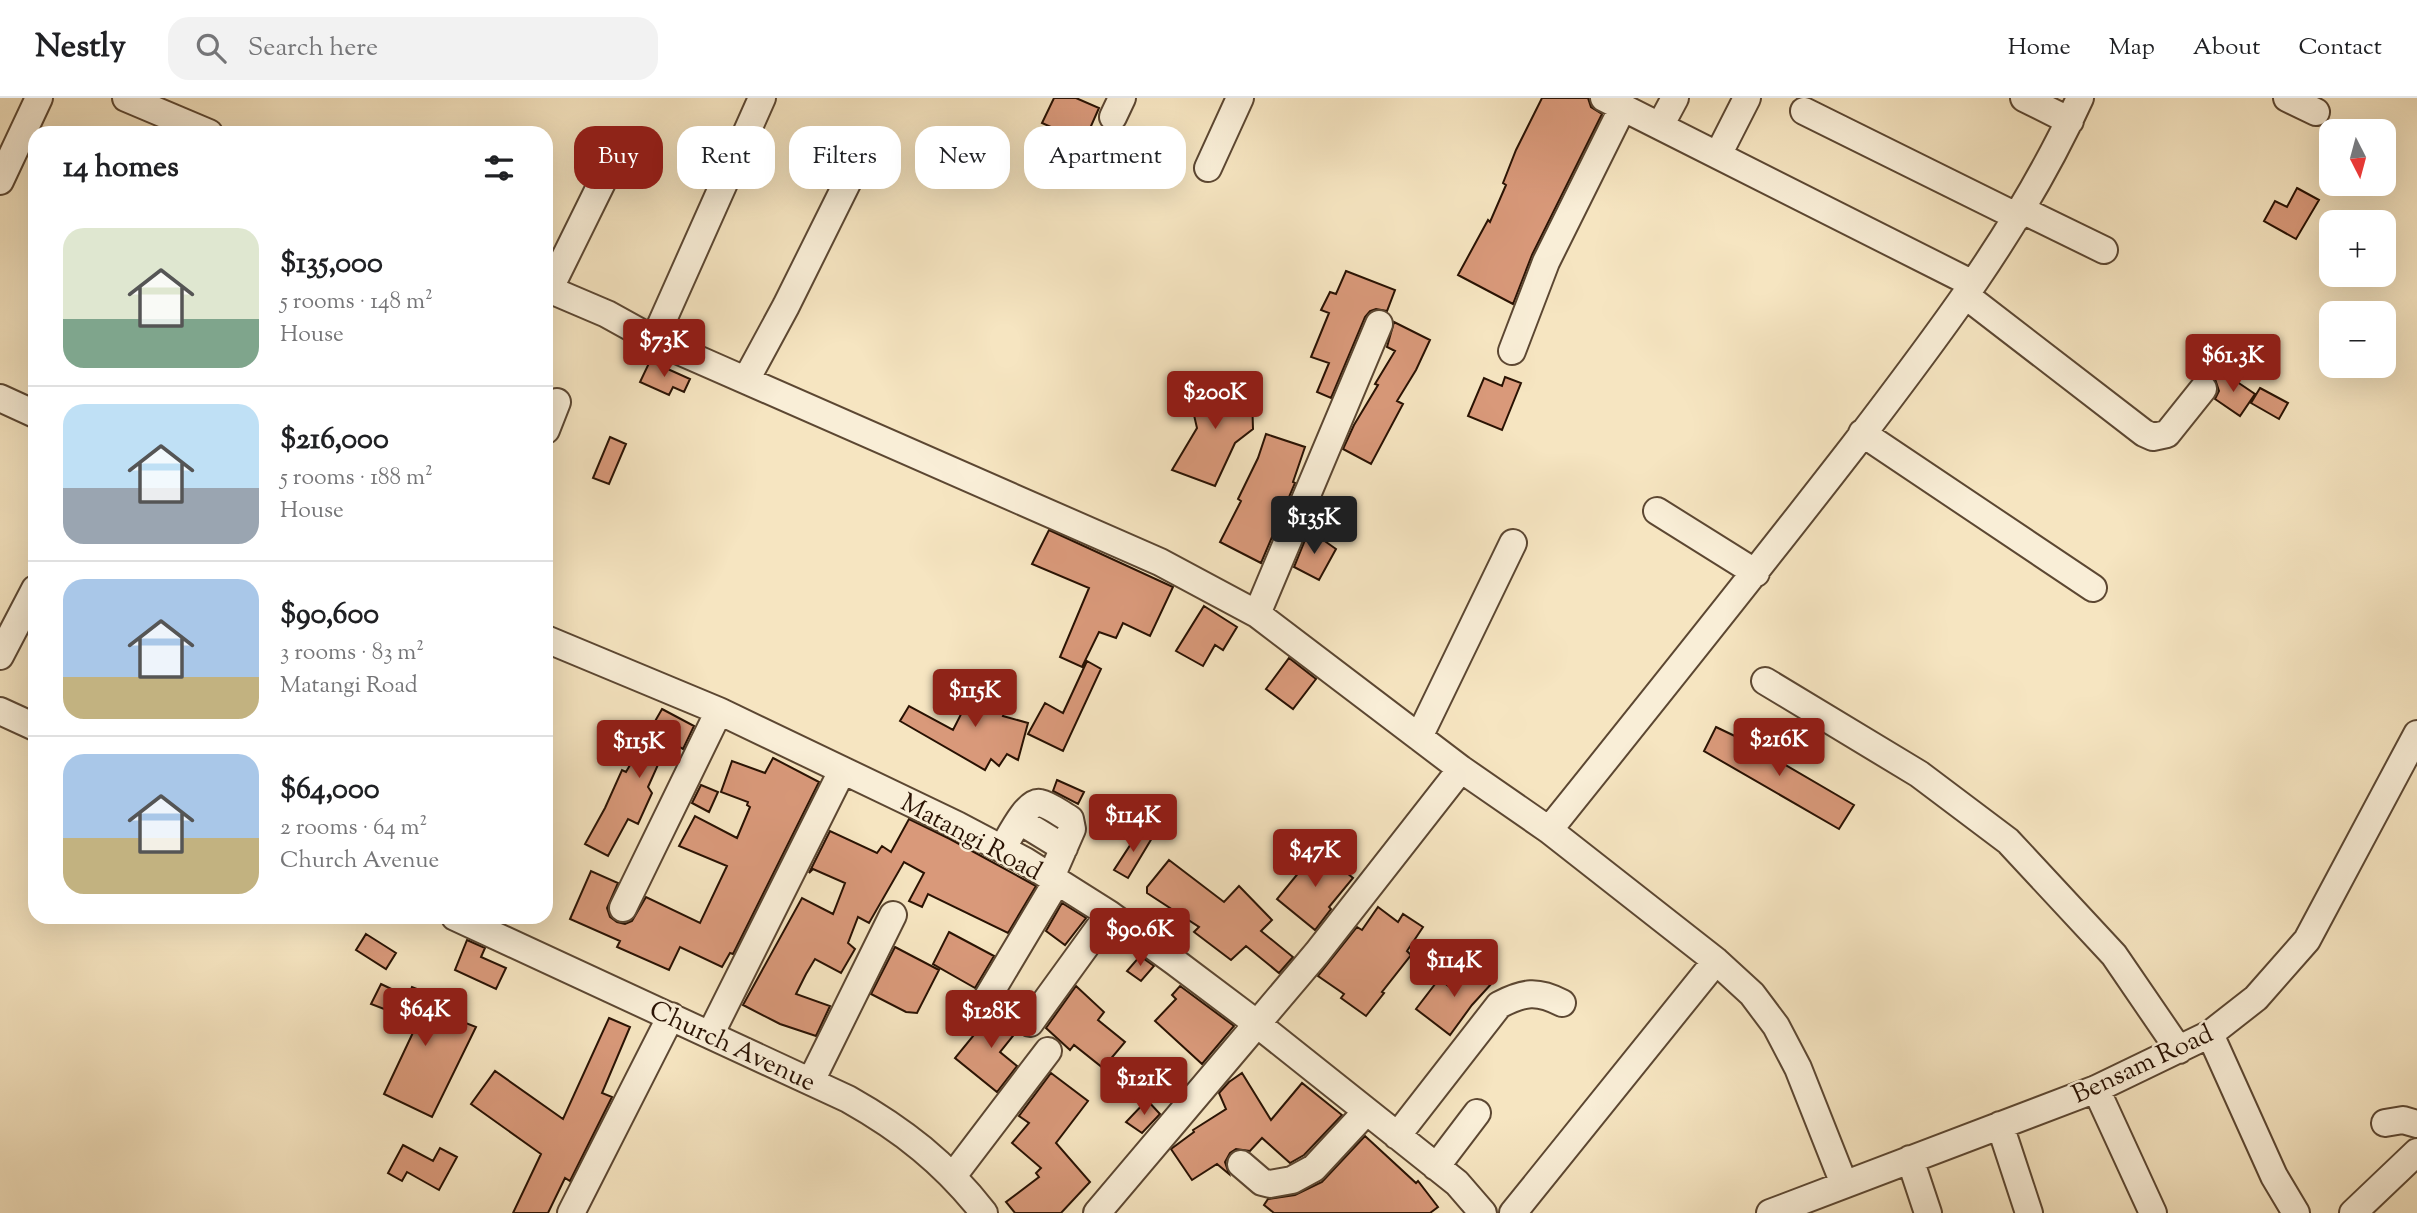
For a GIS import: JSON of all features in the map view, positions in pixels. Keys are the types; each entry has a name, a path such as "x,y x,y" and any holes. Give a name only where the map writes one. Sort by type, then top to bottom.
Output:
{"street":[{"path":"0,181 39,98"},
{"path":"126,98 155,104 196,126"},
{"path":"654,340 762,98"},
{"path":"1208,167 1240,98"},
{"path":"1660,126 1675,98"},
{"path":"1718,155 1747,98"},
{"path":"1549,830 1756,573 1969,290 2020,214 2075,110 2024,98"},
{"path":"2287,98 2316,112"},
{"path":"1512,351 1546,262 1614,103 1718,155 1969,290 2144,433 2153,437 2167,434 2203,389"},
{"path":"1804,111 2020,214 2104,250"},
{"path":"553,279 598,189"},
{"path":"746,380 844,189"},
{"path":"553,291 607,314 654,340 1160,562 1257,614 1461,769 1549,830 1716,961 1752,994 1776,1026 1798,1068 1836,1195"},
{"path":"1257,614 1379,324"},
{"path":"0,398 28,411"},
{"path":"553,412 557,402"},
{"path":"1862,433 2093,588"},
{"path":"1657,511 1756,573"},
{"path":"1419,737 1513,543"},
{"path":"0,656 28,602"},
{"name":"Matangi Road","path":"553,642 719,711 957,825 1054,879 1110,914 1256,1023 1436,1167 1475,1210"},
{"path":"1765,681 1919,774 2008,842 2114,955 2179,1050"},
{"path":"0,711 28,724"},
{"path":"623,908 719,711"},
{"name":"Bensam Road","path":"1770,1213 1836,1195 1910,1159 2096,1088 2210,1034 2256,998 2307,940 2417,734"},
{"path":"1097,1213 1317,953 1461,769"},
{"path":"710,1035 842,771"},
{"path":"980,1010 1054,879 1064,848 1020,821 1002,849"},
{"path":"1030,1023 1110,914"},
{"path":"811,1081 893,915"},
{"name":"Church Avenue","path":"470,924 811,1081 885,1119 922,1146 953,1176 982,1212"},
{"path":"1513,1213 1716,961"},
{"path":"1397,1136 1499,1005 1519,995 1545,994 1562,1003"},
{"path":"571,1213 671,1016"},
{"path":"2210,1034 2274,1176 2296,1213"},
{"path":"953,1176 1048,1051"},
{"path":"2096,1088 2153,1213"},
{"path":"1241,1164 1262,1182 1270,1184 1292,1180 1314,1168 1366,1112"},
{"path":"1436,1167 1477,1113"},
{"path":"2385,1123 2403,1120 2417,1124"},
{"path":"2000,1125 2029,1213"},
{"path":"2353,1213 2417,1152"},
{"path":"1910,1159 1928,1213"}],"building":[{"path":"1054,98 1076,98 1099,108 1091,126 1049,126 1042,123"},
{"path":"1542,98 1588,98 1591,107 1602,114 1532,255 1513,304 1458,275 1488,220 1490,222 1506,185 1503,183 1516,150"},
{"path":"2297,188 2319,200 2296,239 2264,221 2275,201 2287,207"},
{"path":"1346,271 1395,290 1387,311 1376,309 1365,317 1331,398 1317,392 1329,363 1311,357 1329,313 1321,310 1330,292 1336,294"},
{"path":"1394,322 1430,340 1397,401 1403,404 1371,464 1343,449 1378,385 1375,384 1395,351 1387,347"},
{"path":"650,361 690,379 684,392 673,387 669,395 640,382"},
{"path":"2221,371 2255,394 2240,416 2215,399 2219,391 2215,379"},
{"path":"1505,377 1521,383 1502,430 1468,416 1484,378 1502,386"},
{"path":"1213,380 1252,397 1253,429 1235,443 1215,486 1172,470 1197,428 1191,402"},
{"path":"2260,388 2288,403 2279,419 2251,403"},
{"path":"1266,434 1305,447 1293,482 1295,483 1261,563 1220,542 1241,501 1238,499 1258,458"},
{"path":"610,437 626,444 609,484 593,478"},
{"path":"1049,530 1173,587 1150,636 1123,623 1116,638 1099,632 1082,667 1060,657 1089,588 1032,564"},
{"path":"1309,530 1336,549 1319,580 1294,567"},
{"path":"1204,606 1237,627 1223,650 1215,645 1203,666 1176,651"},
{"path":"1289,658 1316,679 1293,709 1266,689"},
{"path":"1087,661 1101,669 1063,751 1028,734 1045,703 1063,713"},
{"path":"981,675 996,682 986,702 1005,711 1003,716 1028,723 1018,760 1007,754 999,766 991,759 985,770 900,721 909,706 953,730"},
{"path":"662,709 694,726 683,749 678,746 669,764 661,758 648,787 652,793 638,824 628,819 608,856 585,844 622,770 626,772"},
{"path":"1716,727 1854,805 1839,829 1704,751"},
{"path":"773,758 819,782 733,954 730,953 722,967 680,947 669,970 617,947 620,941 570,919 591,871 618,883 607,908 610,917 617,922 625,924 632,921 646,897 700,923 727,866 679,846 695,816 737,838 750,807 748,802 721,792 732,761 765,773"},
{"path":"1057,780 1084,792 1078,804 1053,791"},
{"path":"701,785 718,792 709,812 692,803"},
{"path":"909,819 1036,886 1008,933 928,894 922,907 909,901 924,873 904,862 869,923 858,917 848,943 855,949 841,973 815,959 806,974 796,994 830,1006 816,1036 780,1024 743,1005 802,898 833,914 845,883 813,869 809,873 830,831 877,853 882,846 891,852"},
{"path":"1140,830 1152,838 1128,878 1114,870"},
{"path":"1318,849 1353,878 1329,907 1331,909 1315,930 1277,899"},
{"path":"1169,860 1224,902 1239,886 1272,920 1261,931 1293,957 1279,973 1246,946 1231,960 1194,932 1199,927 1147,893 1147,887"},
{"path":"1062,903 1086,918 1065,945 1046,931"},
{"path":"1378,907 1398,922 1403,914 1423,927 1407,951 1411,955 1366,1016 1341,998 1344,994 1318,976 1357,927 1362,930"},
{"path":"949,932 994,956 975,988 933,964"},
{"path":"366,934 396,953 386,969 356,950"},
{"path":"467,940 485,948 481,957 506,968 496,989 455,970"},
{"path":"895,947 939,970 917,1013 906,1012 871,994"},
{"path":"1140,956 1154,966 1141,981 1127,971"},
{"path":"1474,963 1493,982 1450,1035 1416,1009 1439,979 1451,988"},
{"path":"381,984 408,997 412,987 453,1003 448,1016 476,1027 432,1117 384,1094 418,1022 371,1004"},
{"path":"1076,986 1104,1012 1098,1020 1125,1042 1103,1068 1074,1045 1070,1050 1046,1028"},
{"path":"1180,986 1234,1026 1202,1064 1155,1021 1176,999 1172,995"},
{"path":"1002,1004 1016,1017 1014,1022 1017,1031 1000,1052 1017,1066 997,1092 955,1058 982,1025 993,1019"},
{"path":"609,1018 630,1027 602,1093 612,1097 570,1181 565,1178 548,1213 513,1213 541,1154 471,1104 495,1071 563,1119"},
{"path":"1051,1073 1088,1101 1056,1143 1090,1182 1061,1213 1015,1213 1006,1202 1039,1177 1036,1173 1041,1168 1012,1143 1029,1123 1019,1116"},
{"path":"1242,1073 1271,1120 1302,1083 1342,1115 1304,1155 1290,1163 1262,1138 1250,1151 1236,1149 1230,1153 1225,1162 1229,1174 1217,1164 1192,1180 1171,1149 1194,1132 1193,1130 1226,1109 1219,1093"},
{"path":"1147,1100 1160,1114 1142,1133 1126,1122"},
{"path":"1365,1136 1416,1183 1418,1181 1438,1207 1430,1213 1274,1213 1264,1205 1268,1199 1295,1195 1322,1182"},
{"path":"403,1145 433,1161 440,1148 457,1157 439,1190 407,1172 402,1181 388,1173"}]}
